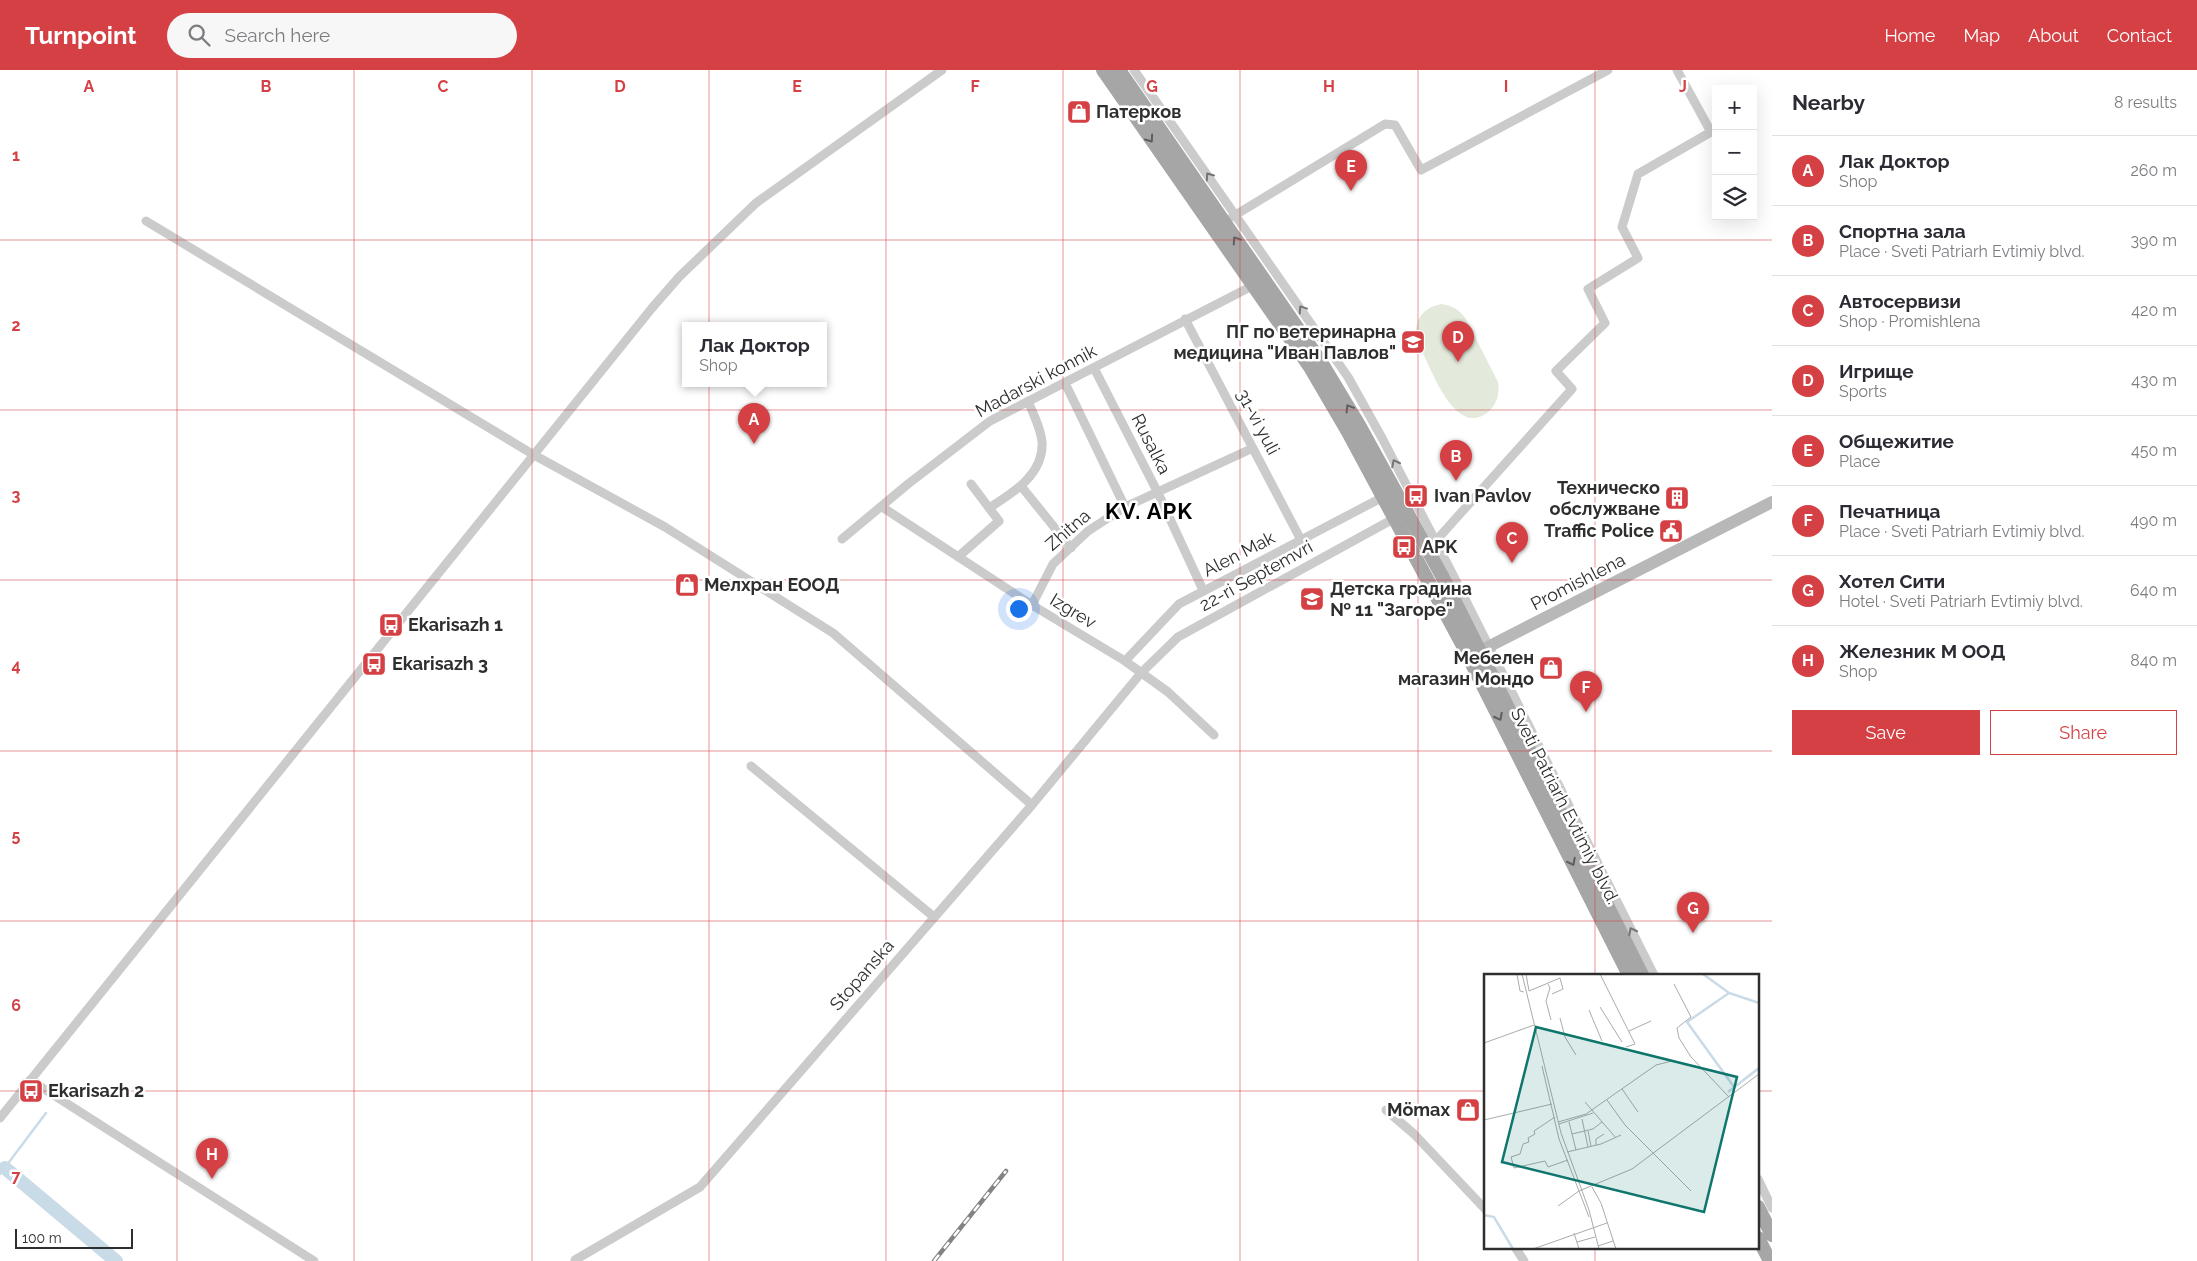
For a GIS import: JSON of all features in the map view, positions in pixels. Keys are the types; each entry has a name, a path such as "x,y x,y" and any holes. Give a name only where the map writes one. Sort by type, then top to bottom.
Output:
{"main road":[{"name":"Sveti Patriarh Evtimiy blvd.","path":"1103,70 1258,283 1321,362 1340,393 1484,649 1642,974"},
{"name":"Sveti Patriarh Evtimiy blvd.","path":"1119,70 1224,224 1310,367 1384,497 1478,674 1628,974"},
{"name":"Promishlena","path":"1484,649 1772,502"},
{"path":"1457,635 1484,649 1478,674"},
{"path":"1760,1211 1771,1230"},
{"path":"1760,1242 1770,1261"}],"street":[{"path":"0,1118 652,308 712,244 756,203 942,70"},
{"path":"1134,70 1348,377 1435,539 1484,649 1653,974"},
{"path":"1224,224 1236,214 1385,124 1395,125 1421,170 1608,70"},
{"path":"1429,553 1435,539 1572,389 1556,371 1605,323 1588,288 1638,258 1622,227 1638,174 1711,132 1677,70"},
{"path":"146,221 534,454 665,527 832,633 1032,805"},
{"name":"Madarski konnik","path":"842,539 908,484 990,422 1185,319 1258,283"},
{"name":"31-vi yuli","path":"1185,319 1301,540"},
{"name":"Rusalka","path":"1094,368 1158,493 1202,590"},
{"path":"1065,383 1125,507"},
{"path":"989,508 1021,486 1037,466 1042,454 1042,440 1028,401"},
{"name":"Zhitna","path":"1032,605 1053,564 1088,530 1125,507 1253,448"},
{"path":"958,557 999,521 971,484"},
{"path":"1021,486 1070,548"},
{"name":"Alen Mak","path":"1125,661 1179,604 1202,590 1384,497"},
{"name":"Izgrev","path":"882,507 1032,605 1125,661 1168,692 1214,735"},
{"name":"22-ri Septemvri","path":"1141,673 1178,637 1395,518"},
{"name":"Stopanska","path":"575,1260 700,1187 1032,805 1141,673"},
{"path":"751,766 934,917"},
{"path":"30,1080 314,1261"},
{"path":"1386,1110 1414,1134 1484,1208"},
{"path":"1760,1183 1772,1208"},
{"path":"1516,1248 1524,1261"}],"shaded area":[{"path":"1441,304 1455,308 1466,319 1498,382 1499,391 1495,403 1487,413 1475,418 1464,416 1444,395 1418,342 1416,329 1420,317 1428,309"}],"waterway":[{"path":"0,1174 46,1113"},
{"path":"5,1168 116,1261"}],"railway":[{"path":"934,1261 1006,1171"}],"place":[{"name":"Патерков","path":"1079,112"},
{"name":"Общежитие","path":"1351,191"},
{"name":"ПГ по ветеринарна медицина \"Иван Павлов\"","path":"1413,342"},
{"name":"Игрище","path":"1458,362"},
{"name":"Лак Доктор","path":"754,444"},
{"name":"Спортна зала","path":"1456,481"},
{"name":"Ivan Pavlov","path":"1416,496"},
{"name":"Техническо обслужване","path":"1677,498"},
{"name":"Traffic Police","path":"1671,531"},
{"name":"APK","path":"1404,547"},
{"name":"Автосервизи","path":"1512,563"},
{"name":"Мелхран ЕООД","path":"687,585"},
{"name":"Детска градина № 11 \"Загоре\"","path":"1312,599"},
{"name":"Ekarisazh 1","path":"391,625"},
{"name":"Ekarisazh 3","path":"374,664"},
{"name":"Мебелен магазин Мондо","path":"1551,668"},
{"name":"Печатница","path":"1586,712"},
{"name":"Хотел Сити","path":"1693,933"},
{"name":"Ekarisazh 2","path":"31,1091"},
{"name":"Mömax","path":"1468,1110"},
{"name":"Железник М ООД","path":"212,1179"}],"district":[{"name":"KV. APK","path":"1149,511"}]}
